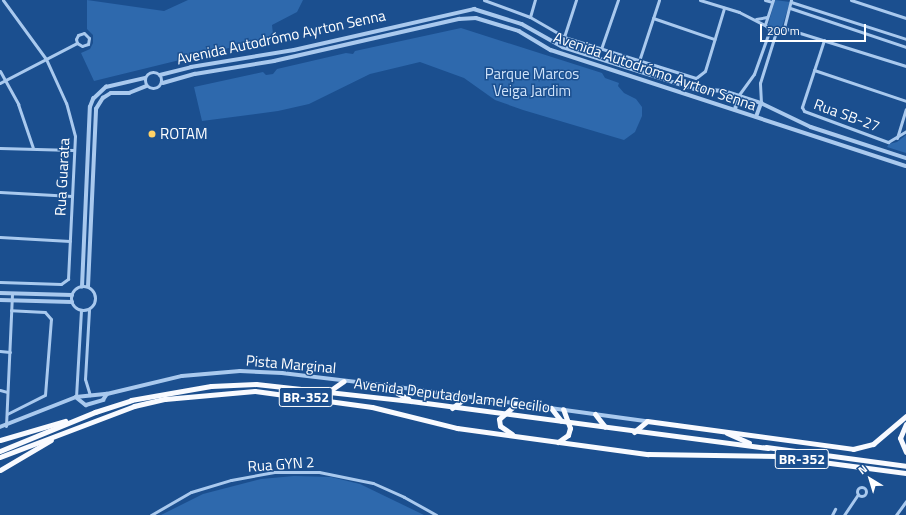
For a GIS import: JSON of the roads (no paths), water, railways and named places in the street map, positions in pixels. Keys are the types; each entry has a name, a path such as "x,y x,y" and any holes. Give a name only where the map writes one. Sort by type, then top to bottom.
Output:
{"highway":[{"path":"328,392 344,381"},
{"name":"Avenida Deputado Jamel Cecilio","path":"0,451 95,412 166,392 211,386 256,384 411,401 452,408 570,422 634,432 768,448"},
{"path":"383,385 411,401"},
{"name":"Avenida Deputado Jamel Cecilio","path":"0,457 98,419 165,399 255,391 372,407 457,428 557,442"},
{"path":"452,408 466,397"},
{"path":"514,436 500,426 499,419 502,414 516,404"},
{"path":"551,408 561,422"},
{"path":"557,442 568,435 570,422 563,409"},
{"path":"0,440 95,412"},
{"path":"595,414 605,427"},
{"path":"634,432 648,421 853,449 873,444 906,416"},
{"path":"0,470 52,439 98,419"},
{"path":"906,424 900,438 906,452"},
{"path":"725,431 743,441 768,448"},
{"name":"BR-352","path":"557,442 648,454 777,456 906,473"},
{"name":"BR-352","path":"768,448 906,466"}],"street":[{"name":"Rua Guarata","path":"0,282 61,284 68,279 75,130 46,59 4,0"},
{"path":"484,0 494,1 530,17 564,37 696,78 705,71 724,8"},
{"path":"530,17 535,0"},
{"path":"564,37 576,0"},
{"path":"601,49 618,0"},
{"path":"639,61 659,0"},
{"path":"700,0 756,19 765,26 769,32 775,35"},
{"path":"765,0 773,1 766,17 765,26"},
{"path":"851,0 859,1 906,18"},
{"path":"756,117 761,104 760,83 775,35 784,28 791,1 906,39"},
{"path":"790,8 906,47"},
{"name":"Avenida Autodrómo Ayrton Senna","path":"82,287 90,107 100,92 106,87 191,67 294,50 468,10 484,11 522,24 563,47 694,89 713,89 738,96 761,104 811,127 906,158"},
{"path":"832,22 834,16"},
{"path":"756,19 766,17"},
{"name":"Avenida Autodrómo Ayrton Senna","path":"88,287 96,109 103,98 111,93 129,93 146,86 155,88 163,83 195,74 262,63 390,35 459,18 487,20 520,31 550,50 906,166"},
{"path":"653,18 714,39"},
{"path":"389,28 390,35"},
{"path":"784,28 906,66"},
{"path":"735,110 738,96 754,74 769,32"},
{"path":"84,33 89,38 88,44 82,46 77,43 78,35 84,33"},
{"name":"Rua SB-27","path":"824,40 802,107 804,111 888,142 906,131"},
{"path":"0,84 77,43"},
{"path":"814,70 906,101"},
{"path":"0,71 18,104 33,148"},
{"name":"Avenida Autodrómo Ayrton Senna","path":"160,75 163,83"},
{"path":"145,78 146,86"},
{"path":"896,138 906,109"},
{"path":"903,118 906,122"},
{"path":"0,148 73,150"},
{"path":"0,192 72,196"},
{"path":"0,237 70,241"},
{"path":"0,293 72,296 82,287 88,287 96,296 95,305 89,310 81,311"},
{"path":"6,426 12,293"},
{"path":"72,296 72,302"},
{"path":"0,300 72,302 81,311 76,398 86,405 103,400 107,394"},
{"path":"7,414 45,395 50,327 49,315 45,312 11,310"},
{"path":"89,310 85,379 90,396"},
{"path":"0,351 10,352"},
{"name":"Pista Marginal","path":"0,427 6,426 76,398 107,394 182,376 225,372 282,373 383,385 648,421"},
{"path":"0,390 7,392"},
{"name":"Rua GYN 2","path":"151,515 191,492 230,480 274,472 319,472 373,483 404,496 436,515"},
{"path":"844,515 858,494"},
{"path":"896,515 906,501 906,497"},
{"path":"832,515 835,509"}],"place":[{"name":"ROTAM","path":"152,134"}],"park label":[{"name":"Parque Marcos Veiga Jardim","path":"532,82"}]}
